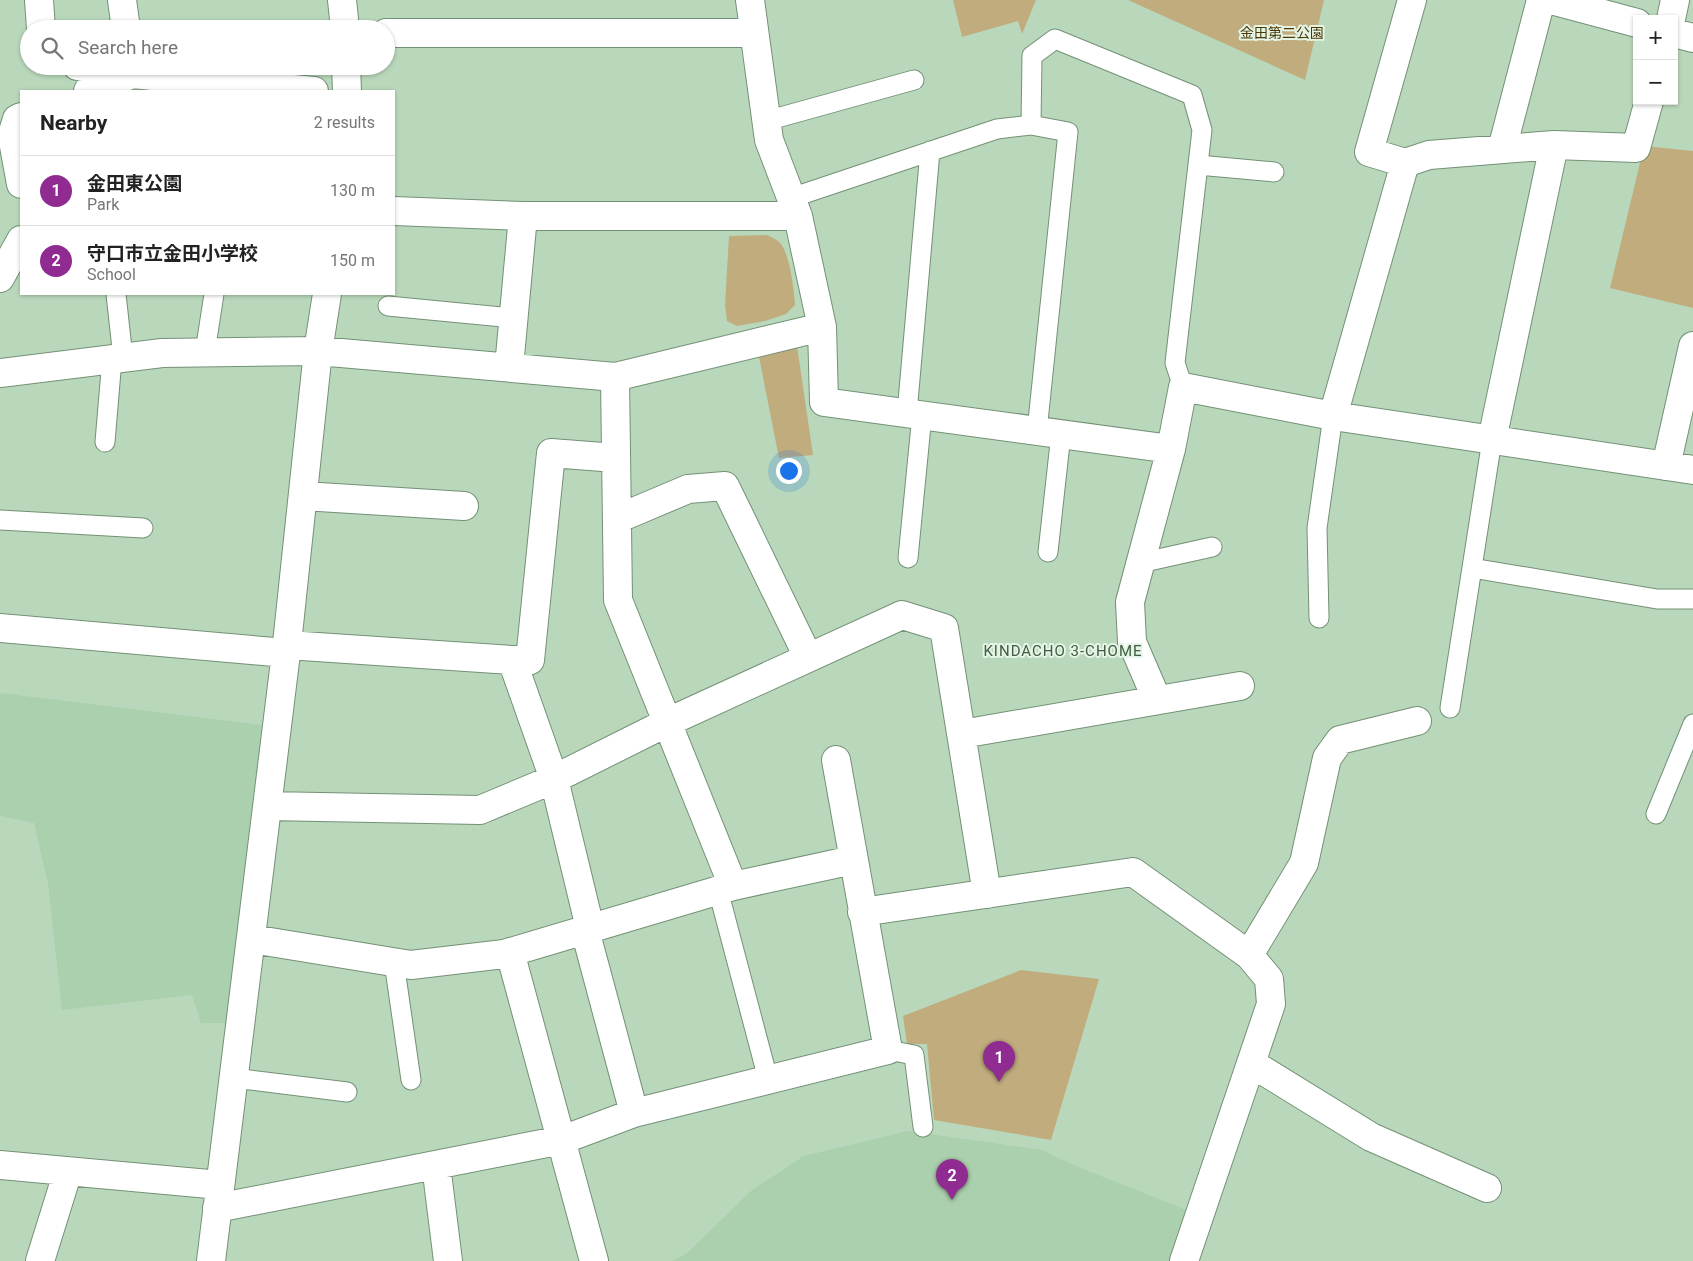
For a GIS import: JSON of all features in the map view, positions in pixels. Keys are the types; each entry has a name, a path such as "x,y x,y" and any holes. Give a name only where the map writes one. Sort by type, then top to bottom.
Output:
{"street":[{"path":"39,0 40,20"},
{"path":"122,0 125,20"},
{"path":"342,0 344,20"},
{"path":"750,0 769,140 794,207 822,327 824,402 1172,449"},
{"path":"1412,0 1369,152 1405,163 1429,155 1554,145 1636,148 1648,105"},
{"path":"1502,149 1541,0"},
{"path":"1551,0 1633,22"},
{"path":"1672,15 1676,0"},
{"path":"395,33 753,33"},
{"path":"1678,33 1693,38"},
{"path":"346,75 347,90"},
{"path":"92,90 143,77 302,90"},
{"path":"20,118 17,119 12,135 20,179"},
{"path":"1492,440 1554,145"},
{"path":"1333,416 1405,163"},
{"path":"395,211 523,216 794,207"},
{"path":"509,367 523,216"},
{"path":"0,278 20,242"},
{"path":"211,1261 252,939 318,351 328,295"},
{"path":"0,373 162,353 318,351 615,376 822,327"},
{"path":"1666,466 1693,346"},
{"path":"615,376 618,600 668,722 726,888"},
{"path":"1157,700 1132,642 1130,602 1172,449 1183,386 1333,416 1693,470"},
{"path":"0,628 286,649 530,660 552,453 616,458"},
{"path":"617,519 688,489 725,486 808,657"},
{"path":"302,496 464,506"},
{"path":"267,806 480,810 554,779 668,722 902,615 944,628 987,894"},
{"path":"512,660 554,779 587,929 634,1113"},
{"path":"962,734 1240,686"},
{"path":"1249,955 1304,863 1327,758 1340,740 1417,721"},
{"path":"0,1165 68,1171 218,1197 436,1165 562,1140 634,1113 888,1050 836,760"},
{"path":"252,939 412,965 510,952 726,888 853,860"},
{"path":"862,912 1133,872 1249,955 1269,979 1271,1004 1184,1261"},
{"path":"510,952 594,1261"},
{"path":"1251,1063 1371,1137 1487,1188"},
{"path":"436,1165 448,1261"},
{"path":"40,1261 68,1171"}],"lane":[{"path":"1031,125 1032,56 1055,39 1192,95 1202,130 1175,363 1183,386"},
{"path":"766,121 914,80"},
{"path":"794,207 930,151 997,129 1031,125 1068,132 1049,432 1048,552"},
{"path":"908,558 914,414 930,151"},
{"path":"1198,165 1274,172"},
{"path":"105,442 117,358 116,295"},
{"path":"205,352 214,295"},
{"path":"388,306 513,318"},
{"path":"1319,618 1317,528 1333,416"},
{"path":"1450,708 1492,440"},
{"path":"0,520 143,528"},
{"path":"1140,563 1212,547"},
{"path":"1472,568 1658,599 1693,598"},
{"path":"1656,814 1693,724"},
{"path":"726,888 768,1079"},
{"path":"394,962 411,1080"},
{"path":"888,1050 914,1056 924,1127"},
{"path":"234,1078 347,1092"}],"shaded area":[{"path":"0,693 262,725 230,1023 201,1023 192,995 62,1010 48,884 34,823 0,816"},
{"path":"908,1131 1042,1150 1078,1167 1187,1210 1172,1261 672,1261 687,1253 752,1190 804,1156"}],"green space":[{"path":"953,0 1036,0 1022,34 1018,21 962,37"},
{"name":"金田第二公園","path":"1128,0 1324,0 1305,80"},
{"path":"1644,146 1693,151 1693,308 1610,288"},
{"path":"767,235 779,242 786,255 791,272 795,305 786,314 765,321 737,326 727,321 725,305 729,236"},
{"path":"797,346 813,455 779,458 759,357"},
{"path":"1021,970 1099,979 1051,1140 934,1120 927,1044 907,1044 903,1016"}],"place":[{"name":"金田東公園","path":"999,1082"},
{"name":"守口市立金田小学校","path":"952,1200"}],"district":[{"name":"KINDACHO 3-CHOME","path":"1063,651"}]}
